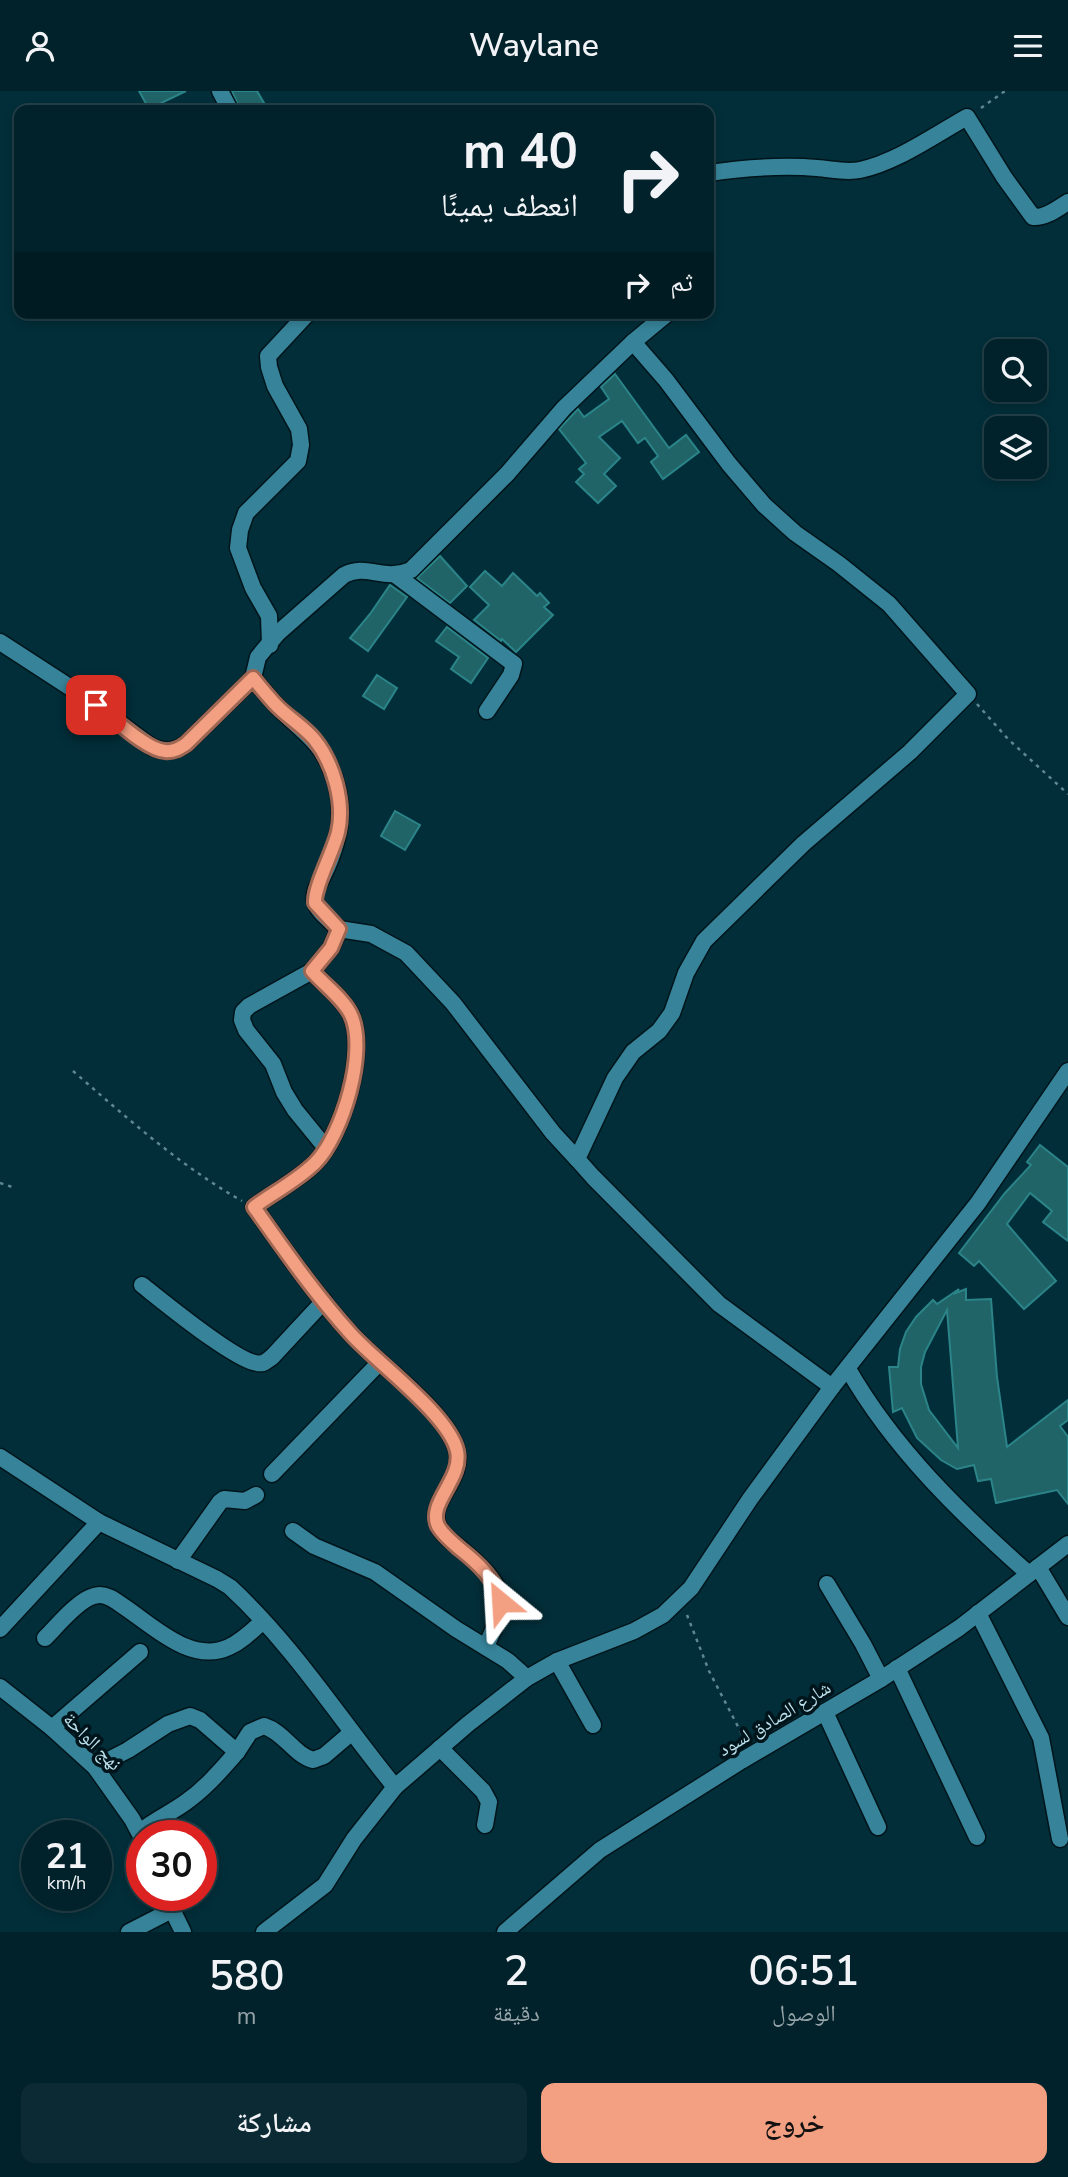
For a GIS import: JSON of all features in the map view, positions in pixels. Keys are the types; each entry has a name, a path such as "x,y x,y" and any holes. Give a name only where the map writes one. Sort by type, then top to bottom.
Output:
{"street":[{"path":"714,173 780,168 817,168 842,172 861,170 889,160 967,117 1004,177 1033,217 1038,218 1068,202"},
{"path":"270,645 269,615 253,588 238,548 246,513 298,461 301,445 299,429 275,386 268,356 302,319"},
{"path":"397,576 411,570 507,474 564,408 661,319"},
{"path":"577,1159 615,1078 633,1052 659,1031 672,1013 686,972 704,941 765,880 910,752 968,694 888,604 795,533 764,505 633,342"},
{"path":"0,642 74,690 152,747 165,751 177,750 253,678 258,657 278,633 344,575 354,570 397,576 514,664 511,675 487,711"},
{"path":"253,678 279,708 316,741 327,760 336,786 340,827 334,850 314,894 319,910 339,929 371,935 386,941 406,953 420,966 453,1003 553,1133 593,1178 719,1304 832,1387"},
{"path":"327,1148 295,1110 284,1092 273,1064 246,1030 242,1020 243,1012 249,1006 312,971 331,948 339,929"},
{"path":"312,971 351,1013 357,1038 351,1082 337,1128 316,1163 254,1207 299,1272 351,1335 425,1404 445,1428 457,1451 456,1472 436,1511 438,1525 449,1540 484,1570 497,1587 501,1602 486,1647"},
{"path":"264,1932 325,1885 354,1839 395,1787 527,1678 557,1661 650,1623 681,1599 832,1387 978,1203 1068,1071"},
{"path":"142,1285 232,1353 254,1363 263,1363 272,1357 324,1301"},
{"path":"272,1473 380,1362"},
{"path":"848,1369 884,1426 929,1478 984,1534 1034,1570 1068,1617"},
{"path":"0,1457 99,1522 230,1587 296,1658 395,1787"},
{"path":"178,1561 220,1502 231,1499 244,1501 256,1495"},
{"path":"0,1629 99,1522"},
{"path":"293,1531 314,1546 375,1572 508,1661 527,1678"},
{"name":"شارع الصادق لسود","path":"505,1932 600,1850 752,1754 881,1679 978,1613 1068,1544"},
{"path":"827,1584 881,1679"},
{"path":"45,1638 93,1595 112,1598 177,1643 201,1651 214,1652 228,1648 263,1621"},
{"path":"978,1613 1041,1738 1060,1839"},
{"path":"52,1728 140,1652"},
{"path":"557,1661 593,1725"},
{"path":"897,1668 977,1837"},
{"name":"نهج الواحة","path":"0,1687 52,1728 95,1767 131,1820"},
{"path":"825,1712 878,1827"},
{"path":"95,1767 128,1750 168,1724 190,1716 200,1720 237,1752"},
{"path":"154,1820 204,1788 237,1752 250,1732 264,1726 276,1731 303,1755 313,1760 324,1756 351,1733"},
{"path":"440,1748 483,1791 489,1802 485,1825"},
{"path":"129,1932 157,1911"},
{"path":"172,1911 183,1932"}],"path":[{"path":"967,117 1005,91"},
{"path":"968,694 1008,739 1068,794"},
{"path":"73,1071 166,1150 210,1182 254,1207"},
{"path":"0,1183 12,1187"},
{"path":"681,1599 709,1671 752,1754"}],"building":[{"path":"139,91 186,91 157,105 147,105"},
{"path":"232,91 257,91 264,103 261,105 238,105"},
{"path":"615,374 669,448 686,435 699,452 663,479 651,462 658,456 645,438 638,443 622,421 599,437 620,458 604,474 616,486 598,503 576,482 584,474 579,469 586,463 559,429 578,409 584,417 609,399 601,387"},
{"path":"440,556 467,586 450,603 417,578"},
{"path":"485,571 502,586 513,573 537,596 540,593 549,603 544,607 553,615 516,652 474,620 489,605 470,587"},
{"path":"390,585 407,597 368,651 350,638"},
{"path":"447,627 488,658 471,683 451,669 459,657 436,641"},
{"path":"377,675 397,688 384,709 363,696"},
{"path":"395,811 420,825 405,850 381,836"},
{"path":"1040,1145 1068,1167 1068,1241 1043,1222 1052,1211 1030,1193 1007,1224 1056,1281 1024,1309 979,1261 974,1266 959,1253 1005,1193 1031,1165 1027,1162"},
{"path":"959,1289 956,1293 966,1289 966,1300 991,1299 997,1377 1007,1447 1068,1400 1068,1420 1060,1426 1068,1437 1068,1504 1057,1490 996,1503 991,1479 978,1481 974,1465 957,1469 941,1460 917,1438 902,1408 893,1412 889,1367 898,1367 906,1332 916,1317 933,1300 937,1304","holes":["947,1310 958,1448 929,1410 921,1384 921,1367 925,1352"]}],"route":[{"path":"96,705 152,747 165,751 177,750 253,678 279,708 316,741 327,760 340,806 340,827 334,850 314,894 319,910 339,929 331,948 312,971 351,1013 357,1038 354,1071 337,1128 316,1163 254,1207 299,1272 351,1335 425,1404 445,1428 457,1451 456,1472 436,1511 438,1525 449,1540 484,1570 497,1587 501,1602"}]}
